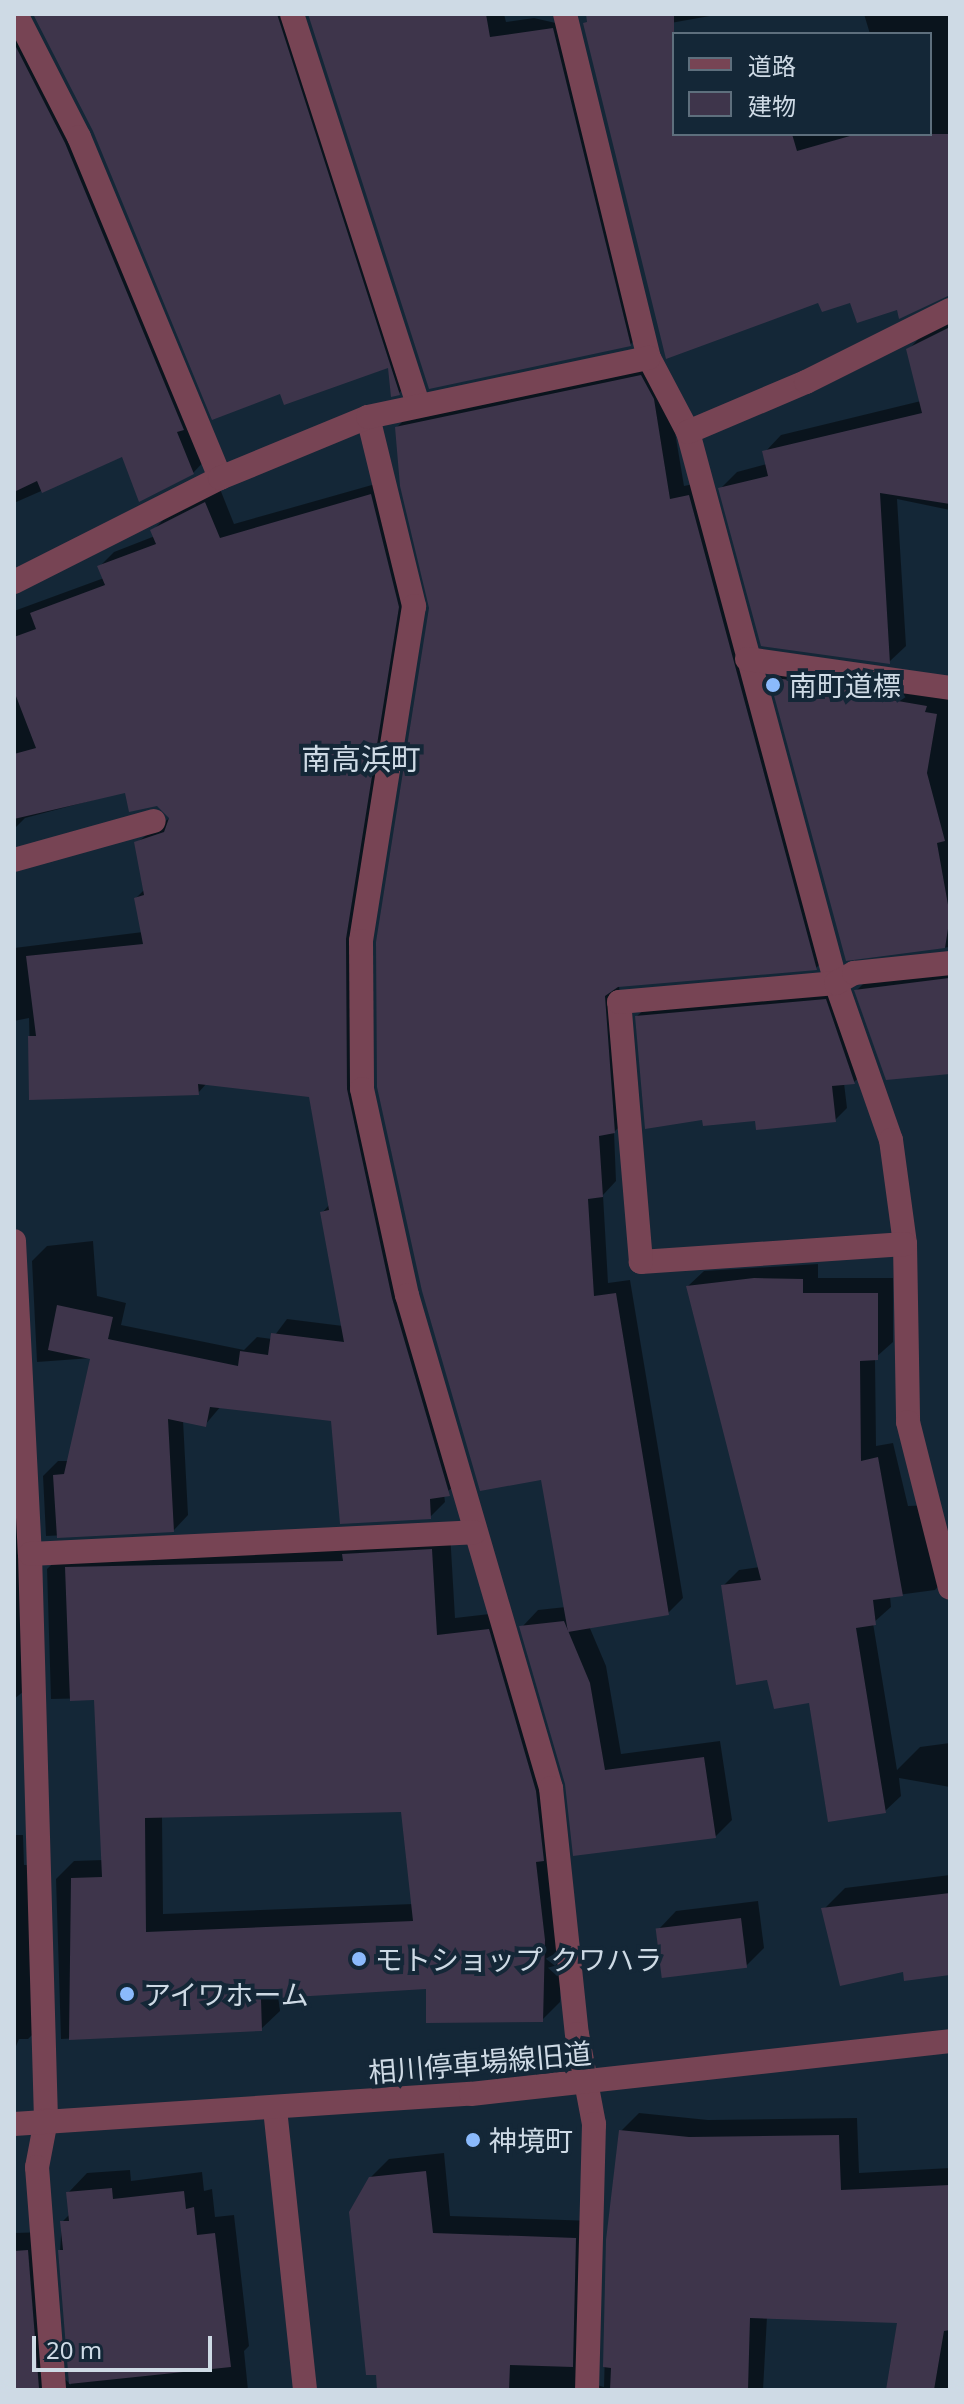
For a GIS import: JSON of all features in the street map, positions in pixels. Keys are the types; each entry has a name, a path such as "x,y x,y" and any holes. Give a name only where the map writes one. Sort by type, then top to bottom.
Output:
{"street":[{"path":"16,14 79,137 220,478"},
{"path":"292,14 418,403"},
{"path":"565,14 649,358 688,432 836,983 891,1140 905,1244 908,1422 950,1588"},
{"path":"688,432 806,382 950,310"},
{"path":"14,582 220,478 368,417 418,403 649,358"},
{"path":"368,417 414,606 361,941 362,1089 407,1295 551,1788 577,2034 590,2082 594,2124 587,2390"},
{"path":"747,659 950,688"},
{"path":"14,860 154,821"},
{"path":"905,1244 641,1262 619,1002 836,983 854,973 950,963"},
{"path":"14,1241 30,1554 22,1590 46,2120 37,2167 54,2390"},
{"path":"30,1554 474,1532"},
{"name":"相川停車場線旧道","path":"14,2124 275,2109 590,2082 950,2041"},
{"path":"275,2109 305,2390"}],"building":[{"path":"33,14 277,14 400,395 391,397 388,368 284,405 280,394 212,420 93,131"},
{"path":"308,14 486,14 490,37 553,28 631,346 429,389"},
{"path":"586,14 674,14 672,136 793,136 797,151 850,136 950,134 950,295 899,319 897,310 857,323 850,303 822,312 818,303 666,359 583,23 587,22"},
{"path":"14,43 65,143 184,430 177,432 194,474 139,502 122,457 42,493 37,481 14,492"},
{"path":"950,327 950,504 880,493 890,664 761,646 718,488 768,476 762,451 922,413 906,349"},
{"path":"641,375 654,399 670,499 689,495 817,970 618,987 605,996 615,1133 599,1136 603,1197 588,1199 594,1296 616,1293 669,1615 568,1632 541,1480 480,1491 422,1291 377,1087 376,942 429,608 400,486 395,427"},
{"path":"371,494 399,607 346,939 347,1089 392,1298 450,1496 430,1499 431,1519 340,1524 331,1421 210,1407 206,1427 168,1419 174,1532 57,1538 53,1475 64,1474 90,1359 48,1350 57,1305 113,1317 108,1339 238,1366 240,1351 268,1355 271,1333 344,1342 320,1212 329,1210 309,1097 198,1084 199,1095 29,1100 28,1036 36,1036 26,956 143,944 134,898 144,895 134,842 164,832 169,818 157,806 129,812 125,793 14,819 14,754 36,748 14,691 14,637 36,629 30,613 105,585 97,566 156,544 150,530 205,502 220,538"},
{"path":"769,677 892,695 892,700 927,706 925,712 937,714 927,773 945,841 937,843 950,916 945,948 846,961"},
{"path":"949,978 950,1074 886,1080 854,990"},
{"path":"826,999 855,1084 832,1086 836,1122 756,1130 755,1121 703,1126 702,1120 645,1129 635,1016"},
{"path":"754,1278 803,1279 803,1293 878,1293 878,1360 860,1361 861,1461 878,1457 903,1596 873,1600 876,1625 856,1628 886,1813 828,1822 809,1703 774,1709 767,1680 736,1685 721,1585 761,1580 686,1286"},
{"path":"432,1549 437,1635 489,1629 536,1791 544,1861 536,1862 545,1940 543,2022 426,2023 426,1989 261,1999 262,2031 69,2040 71,1878 102,1877 94,1700 70,1701 65,1567 343,1561 342,1554","holes":["401,1812 413,1921 146,1932 145,1818"]},
{"path":"564,1621 590,1683 605,1770 704,1757 716,1838 573,1856 565,1784 519,1626"},
{"path":"950,1893 950,1975 904,1981 903,1972 840,1986 821,1908"},
{"path":"741,1918 747,1968 662,1978 656,1928"},
{"path":"619,2130 689,2137 839,2135 841,2190 950,2185 950,2330 944,2331 934,2390 886,2390 897,2323 750,2318 748,2390 610,2390 611,2368 603,2367 606,2240"},
{"path":"426,2171 433,2233 576,2238 573,2367 510,2365 509,2390 377,2390 376,2375 366,2375 349,2212 369,2177"},
{"path":"112,2188 113,2199 184,2191 186,2209 194,2207 197,2235 215,2233 231,2367 69,2384 58,2250 63,2250 60,2221 69,2221 66,2192"},
{"path":"28,2250 39,2388 14,2390 14,2251"}],"place":[{"name":"南町道標","path":"773,685"},
{"name":"モトショップ クワハラ","path":"359,1959"},
{"name":"アイワホーム","path":"127,1994"},
{"name":"神境町","path":"473,2140"}],"district":[{"name":"南高浜町","path":"361,759"}]}
